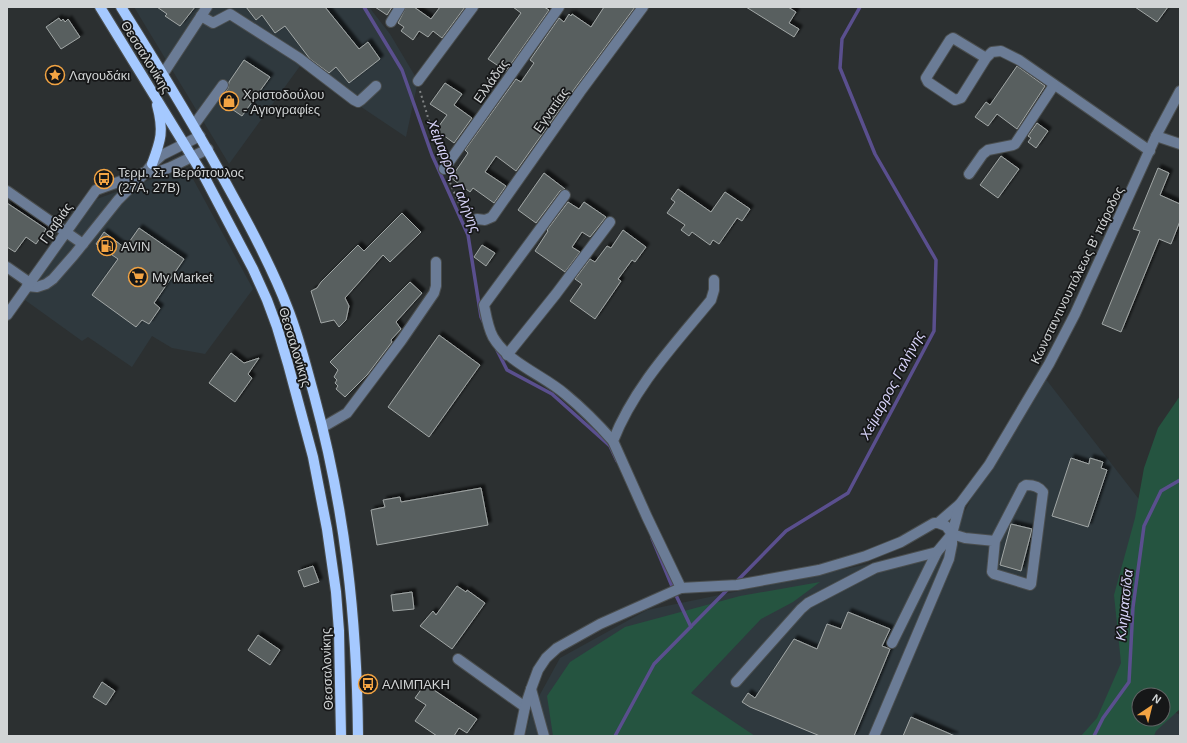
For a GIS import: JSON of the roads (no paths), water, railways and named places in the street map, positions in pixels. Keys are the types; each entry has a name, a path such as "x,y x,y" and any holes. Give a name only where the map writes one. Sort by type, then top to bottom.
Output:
{"main road":[{"name":"Θεσσαλονίκης","path":"100,7 185,144 236,237 267,300 288,364 312,458 327,528 336,592 340,656 341,736"},
{"name":"Θεσσαλονίκης","path":"121,7 194,125 253,232 288,309 303,355 323,427 342,517 355,634 358,684 358,736"},
{"path":"149,168 162,133 154,95"}],"street":[{"path":"163,74 207,7"},
{"path":"391,22 400,7"},
{"path":"418,81 472,7"},
{"name":"Ελλάδας","path":"444,169 559,7"},
{"name":"Εγνατίας","path":"476,219 485,220 492,217 580,92 643,7"},
{"path":"201,16 213,23 230,14 299,58 358,102 376,86"},
{"path":"986,58 953,38 950,40 926,78 928,82 955,100 961,98 986,58 996,50 1001,51 1018,60 1150,151"},
{"path":"194,125 223,85"},
{"path":"969,174 983,154 988,150 1015,144 1054,85"},
{"name":"Κωνσταντινουπόλεως Β' πάροδος","path":"960,504 989,465 1062,341 1156,136 1180,91"},
{"name":"Γραβιάς","path":"7,315 96,190 149,168 162,155 200,136"},
{"path":"1156,136 1180,144"},
{"name":"Γραβιάς","path":"149,168 158,172 171,168 208,150"},
{"path":"7,267 29,285 37,286 46,284 53,279 83,244 118,200 149,168"},
{"path":"7,191 83,244"},
{"path":"565,195 484,305 492,336 508,355 564,393 614,440 646,517 681,588"},
{"path":"508,355 610,222"},
{"path":"323,427 348,413 434,293 436,286 436,262"},
{"path":"614,440 620,422 642,386 710,300 714,290 714,280"},
{"path":"1029,485 1041,489 1043,492 1030,585 994,574 992,572 995,541 1023,487 1029,485"},
{"path":"940,523 960,504"},
{"path":"874,736 948,559 952,534 960,504"},
{"path":"519,736 525,707 531,689 538,670 546,658 557,648 600,624 681,588 738,585 819,570 866,556 901,542 934,523 940,523 950,529 952,534 965,538 995,541"},
{"path":"892,643 937,552 952,534"},
{"path":"736,682 808,603 875,568 937,552"},
{"path":"458,659 525,707"},
{"path":"531,689 544,736"}],"waterway":[{"name":"Χείμαρρος Γαλήνης","path":"364,7 402,70 432,155 468,235 481,317 484,323"},
{"name":"Χείμαρρος Γαλήνης","path":"735,583 786,531 848,493 934,331 936,260 875,154 840,68 842,39 860,7"},
{"name":"Χείμαρρος Γαλήνης","path":"497,350 507,370 552,394 610,446 617,461"},
{"name":"Κληματσίδα","path":"1094,736 1103,718 1129,682 1133,607 1144,526 1161,491 1180,480"},
{"name":"Χείμαρρος Γαλήνης","path":"652,538 691,627"},
{"name":"Χείμαρρος Γαλήνης","path":"615,736 654,664 730,587"}],"place":[{"name":"Λαγουδάκι","path":"55,75"},
{"name":"Χριστοδούλου - Αγιογραφίες","path":"229,101"},
{"name":"Τερμ. Στ. Βερόπουλος (27Α, 27Β)","path":"104,179"},
{"name":"AVIN","path":"107,246"},
{"name":"My Market","path":"138,277"},
{"name":"ΑΛΙΜΠΑΚΗ","path":"368,684"}]}
